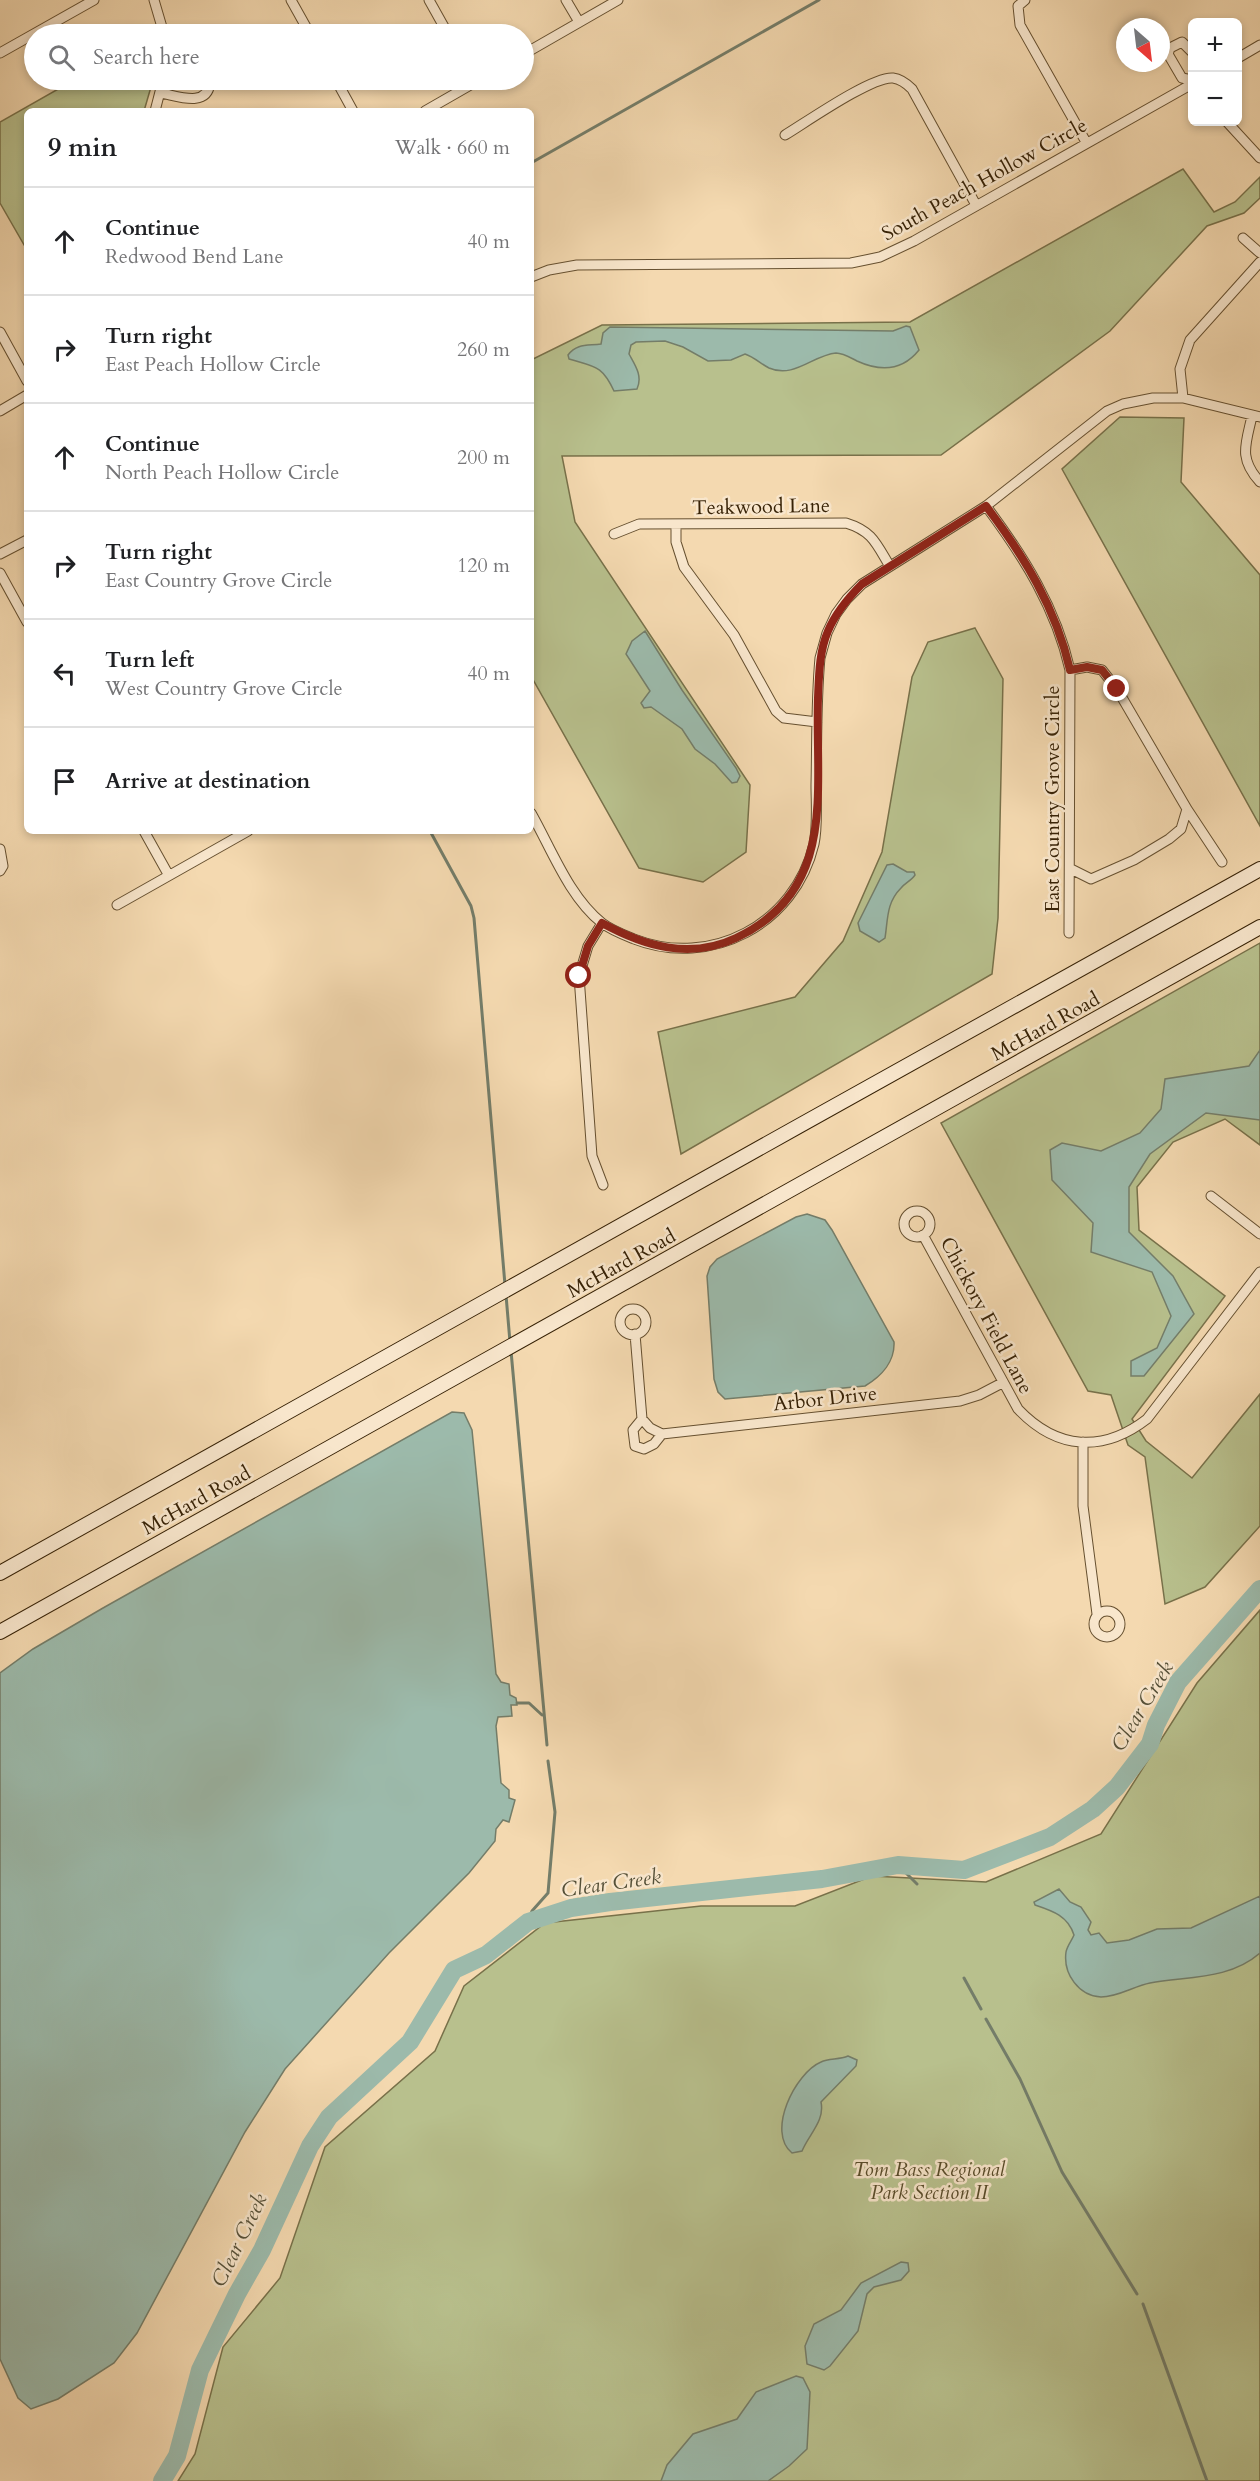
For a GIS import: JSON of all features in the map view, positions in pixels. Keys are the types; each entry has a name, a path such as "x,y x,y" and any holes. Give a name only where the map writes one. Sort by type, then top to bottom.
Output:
{"main road":[{"name":"McHard Road","path":"0,1573 531,1278 755,1148 1260,869"},
{"name":"McHard Road","path":"0,1632 1260,927"}],"street":[{"path":"51,24 94,0"},
{"path":"154,0 161,24"},
{"path":"291,0 304,24"},
{"path":"429,0 442,24"},
{"path":"566,0 579,22"},
{"path":"534,48 618,0"},
{"path":"1021,3 1020,25 1086,142"},
{"path":"0,53 24,39"},
{"path":"1188,48 1182,42 1170,48 1168,54 1182,78 1188,80"},
{"path":"1242,56 1260,45"},
{"path":"785,135 876,82 894,78 905,82 912,89 976,205"},
{"name":"South Peach Hollow Circle","path":"534,276 557,268 586,264 858,262 899,249 1188,84"},
{"path":"156,108 161,90"},
{"path":"161,93 194,99 204,97 209,90"},
{"path":"341,90 351,108"},
{"path":"430,108 460,90"},
{"path":"1231,126 1260,158"},
{"path":"1244,238 1260,253"},
{"path":"1183,398 1180,369 1190,340 1260,262"},
{"path":"0,332 24,376"},
{"path":"0,411 24,397"},
{"path":"534,818 576,893 602,923 644,943 689,949 728,942 759,926 774,914 795,889 814,844 820,658 827,633 847,599 889,565 986,506 1107,411 1123,404 1153,398 1183,398 1256,416 1245,444 1245,460 1260,482"},
{"name":"East Country Grove Circle","path":"986,506 1042,591 1060,631 1070,670 1070,933"},
{"name":"Teakwood Lane","path":"615,534 639,524 846,523 862,528 872,537 889,565"},
{"path":"676,525 676,542 684,567 734,635 776,711 784,718 817,722"},
{"path":"0,554 24,542"},
{"path":"0,573 24,616"},
{"path":"1070,670 1087,667 1102,670 1117,689 1187,809 1222,862"},
{"path":"1071,869 1091,879 1134,860 1181,829 1187,809"},
{"path":"146,834 168,874"},
{"path":"117,905 168,874 242,834"},
{"path":"0,849 2,869"},
{"path":"602,923 582,963 579,985 592,1156 603,1185"},
{"path":"1211,1196 1260,1234"},
{"name":"Chickory Field Lane","path":"923,1235 1017,1409 1029,1421 1054,1435 1083,1442"},
{"path":"1097,1614 1083,1506 1083,1442 1094,1444 1122,1435 1147,1419 1260,1272"},
{"path":"634,1334 642,1419 650,1428 662,1434 654,1444 644,1449 635,1446 633,1430 642,1419"},
{"name":"Arbor Drive","path":"662,1434 960,1401 980,1395 1002,1383"}],"green space":[{"path":"56,90 150,90 145,108 25,108"},
{"path":"24,108 24,245 0,203 0,122"},
{"path":"1183,169 1214,212 1235,202 1260,177 1260,198 1244,213 1207,226 1110,331 941,455 562,456 575,522 750,785 746,852 703,882 639,868 534,681 534,359 602,325 910,322"},
{"path":"1120,417 1184,418 1181,482 1260,575 1260,826 1062,469"},
{"path":"975,628 1003,679 998,918 992,974 681,1154 658,1032 795,997 843,941 882,852 912,677 928,642"},
{"path":"1260,943 1260,1145 1225,1119 1173,1142 1137,1187 1139,1230 1225,1296 1132,1419 1146,1441 1192,1478 1260,1394 1260,1526 1205,1587 1165,1604 1145,1457 1128,1445 1111,1395 1088,1391 941,1123"},
{"name":"Tom Bass Regional Park Section II","path":"1260,1610 1260,2481 178,2481 195,2454 223,2347 280,2278 325,2147 435,2051 464,1986 545,1923 701,1906 795,1906 872,1876 986,1882 1101,1834 1197,1683"}],"shaded area":[{"path":"906,326 910,327 919,350 906,362 883,368 866,365 836,353 795,369 778,371 745,354 731,360 708,361 683,347 665,341 636,342 631,345 629,354 639,375 637,389 614,391 606,376 597,368 569,359 568,355 575,348 601,344 603,333 610,327 893,331"},
{"path":"645,631 682,690 736,768 740,776 737,782 732,783 715,764 695,749 682,729 651,707 644,708 641,703 650,691 626,654 632,641"},
{"path":"893,864 907,872 914,872 915,875 896,894 888,912 885,938 879,942 860,931 858,923 887,865"},
{"path":"1260,1050 1260,1120 1206,1113 1150,1154 1129,1187 1129,1232 1173,1276 1194,1314 1144,1376 1131,1376 1131,1361 1157,1348 1171,1316 1152,1272 1091,1252 1093,1223 1052,1180 1050,1150 1062,1143 1101,1151 1140,1133 1161,1109 1165,1079 1249,1066"},
{"path":"807,1214 825,1220 832,1230 894,1342 890,1362 877,1378 865,1386 725,1399 718,1392 714,1379 707,1276 710,1267 717,1259 796,1217"},
{"path":"452,1412 464,1413 472,1430 496,1674 501,1682 509,1684 510,1695 516,1698 517,1705 511,1705 512,1716 498,1717 496,1726 501,1783 509,1790 509,1798 515,1800 509,1822 503,1820 496,1829 495,1841 469,1873 389,1953 285,2069 245,2132 137,2333 114,2363 58,2399 31,2409 18,2398 0,2359 0,1673 33,1649 103,1608"},
{"path":"1059,1889 1070,1902 1081,1907 1091,1922 1088,1930 1091,1935 1099,1933 1107,1943 1129,1940 1157,1929 1191,1928 1260,1896 1260,1953 1248,1962 1222,1973 1150,1983 1107,1997 1093,1996 1079,1988 1067,1968 1066,1952 1074,1935 1068,1923 1059,1915 1035,1905 1034,1902"},
{"path":"848,2056 857,2060 856,2066 821,2102 819,2121 802,2151 792,2153 785,2144 782,2131 787,2104 794,2090 811,2068 827,2060"},
{"path":"901,2262 908,2263 909,2271 901,2280 874,2287 867,2294 858,2331 830,2366 824,2370 807,2364 805,2346 814,2324 841,2310 861,2283"},
{"path":"796,2376 803,2378 810,2392 807,2449 789,2466 768,2481 661,2481 667,2465 693,2434 737,2419 756,2392"}],"waterway":[{"path":"534,161 819,0"},
{"path":"432,834 471,906 474,918 505,1285"},
{"path":"506,1295 510,1342"},
{"path":"511,1351 547,1745"},
{"name":"Clear Creek","path":"162,2481 177,2456 200,2370 237,2294 262,2250 310,2146 329,2117 410,2042 454,1970 486,1955 528,1922 571,1908 822,1879 898,1865 964,1870 1050,1837 1093,1809 1117,1787 1150,1744 1156,1725 1178,1682 1260,1589"},
{"path":"517,1703 529,1703 542,1715"},
{"path":"528,1922 532,1911 548,1893 555,1812 548,1761"},
{"path":"898,1865 917,1884"},
{"path":"964,1978 981,2009"},
{"path":"986,2019 1020,2079 1062,2172 1137,2294"},
{"path":"1143,2304 1207,2481"}],"route":[{"path":"579,976 588,946 602,923 644,943 671,949 689,949 728,942 759,926 784,904 802,876 814,844 820,658 827,633 836,614 862,584 986,506 1007,534 1042,591 1060,631 1070,670 1087,667 1102,670 1117,689"}]}
